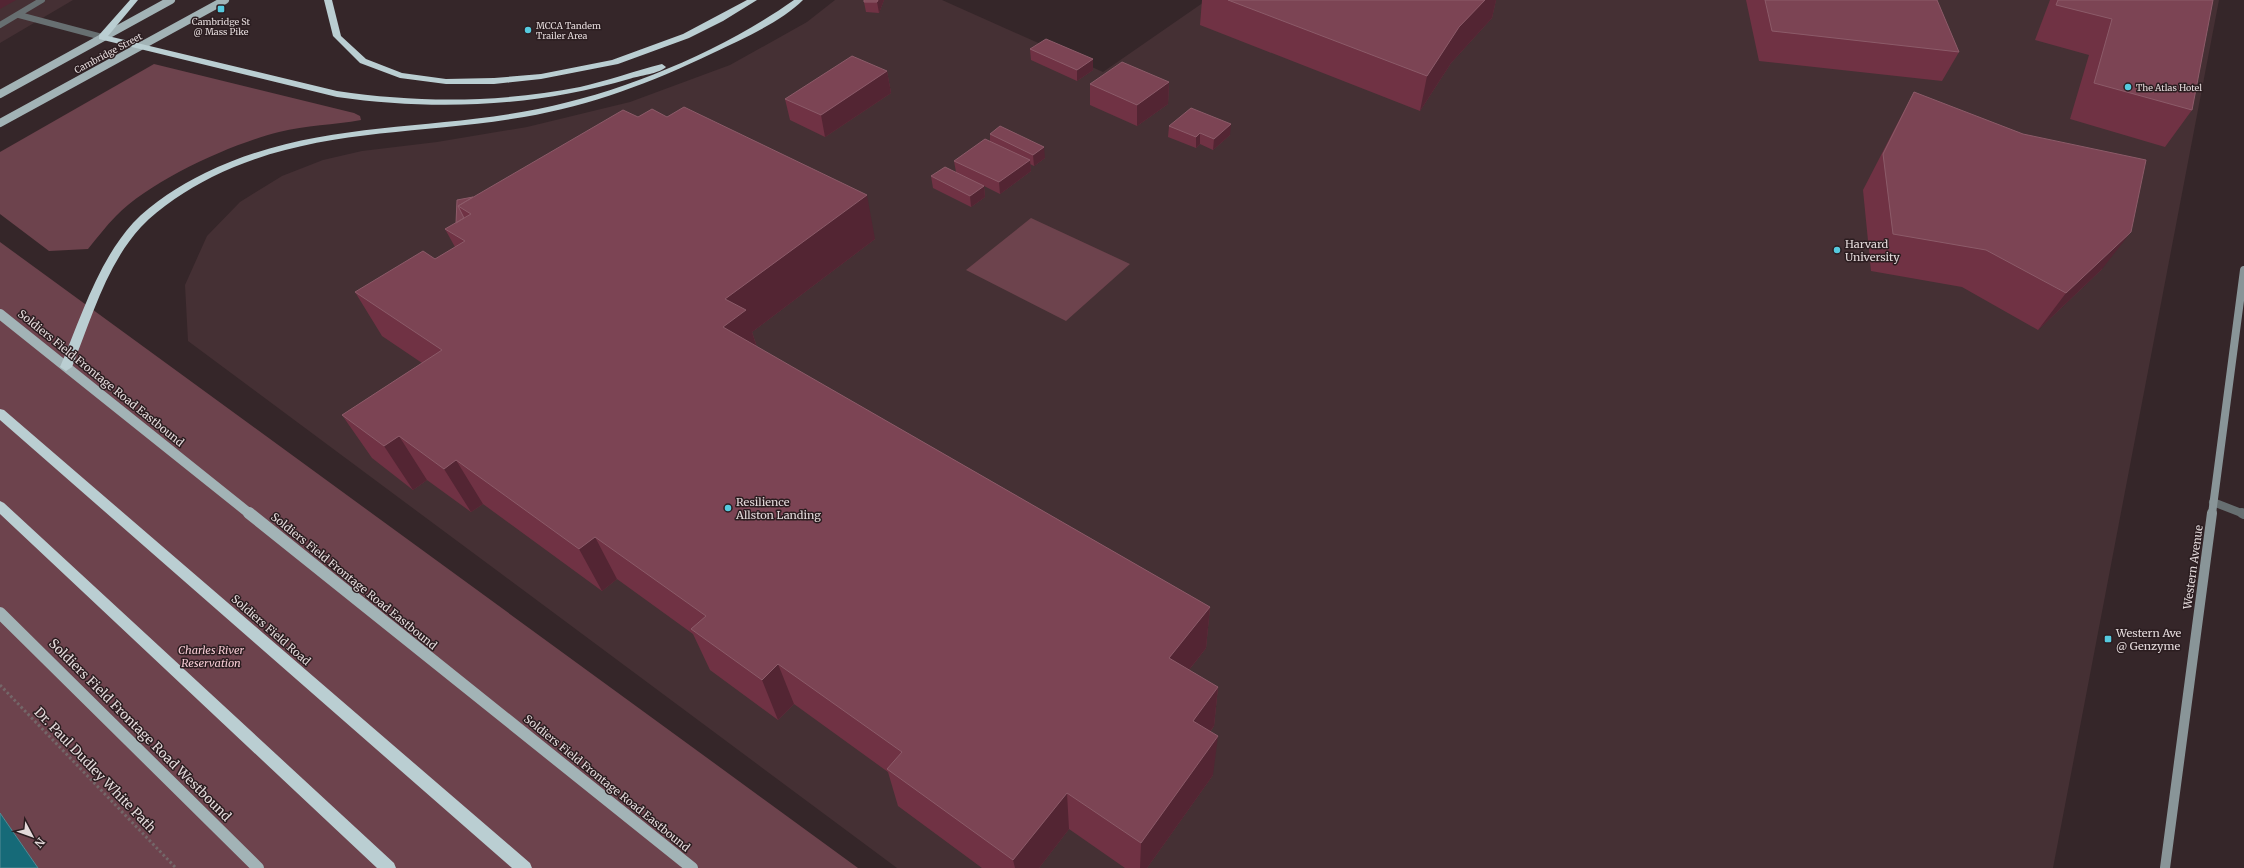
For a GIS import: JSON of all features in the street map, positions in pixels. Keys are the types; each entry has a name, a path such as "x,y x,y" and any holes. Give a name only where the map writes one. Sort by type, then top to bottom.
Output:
{"highway":[{"path":"134,0 102,37 337,94 383,100 421,102 495,101 550,95 593,86 698,57"},
{"path":"328,0 330,20 338,38 348,49 369,63 392,72 413,77 478,82 544,77 622,60 694,32 753,0"},
{"path":"66,367 108,268 130,235 145,218 163,203 215,171 271,148 327,136 467,124 523,115 578,103 637,84 698,57 752,30 799,0"},
{"name":"Soldiers Field Road","path":"0,413 524,868"},
{"path":"0,506 388,868"}],"main road":[{"name":"Cambridge Street","path":"0,94 171,0"},
{"name":"Cambridge Street","path":"0,123 225,0"},
{"name":"Western Avenue","path":"2165,868 2244,270"},
{"name":"Soldiers Field Frontage Road Eastbound","path":"0,314 692,868"},
{"name":"Soldiers Field Frontage Road Westbound","path":"0,613 258,868"}],"street":[{"path":"0,25 42,0"},
{"path":"19,15 102,37"},
{"path":"2214,502 2244,514"}],"path":[{"name":"Dr. Paul Dudley White Path","path":"0,685 176,868"}],"shaded area":[{"path":"0,0 73,0 0,43"},
{"path":"835,0 942,0 1103,72 1207,0 2219,0 2053,868 897,868 188,341 185,285 207,236 240,202 282,176 323,160 362,151 437,142 527,127 630,102 730,65 807,22"}],"green space":[{"path":"154,64 354,113 360,116 361,120 279,132 238,145 216,154 149,189 116,216 88,249 49,251 0,214 0,152"},
{"path":"1031,218 1130,264 1066,321 966,270"},
{"name":"Charles River Reservation","path":"0,242 858,868 38,868 0,813"}],"water":[{"path":"0,813 38,868 0,868"}],"building":[{"path":"864,0 878,0 877,2 864,2"},
{"path":"1228,0 1485,0 1459,27 1427,76"},
{"path":"1765,0 1937,0 1959,52 1772,31"},
{"path":"2058,0 2213,0 2192,110 2094,83 2112,19 2056,5"},
{"path":"1046,39 1093,59 1077,70 1030,49"},
{"path":"852,56 887,71 821,115 785,99"},
{"path":"1122,62 1169,82 1137,105 1090,84"},
{"path":"1914,92 2023,134 2146,160 2131,232 2066,293 1986,250 1893,234 1883,154"},
{"name":"Resilience Allston Landing","path":"684,107 867,195 725,299 746,310 723,327 1210,607 1169,658 1218,687 1193,721 1218,736 1141,843 1067,793 1013,860 887,769 902,752 778,664 762,680 691,629 706,616 595,537 579,549 456,460 444,469 399,436 384,446 342,415 442,350 355,292 423,251 435,259 465,241 445,229 471,214 458,206 623,110 638,117 652,109 667,117"},
{"path":"1191,108 1231,124 1214,139 1200,133 1196,137 1169,126"},
{"path":"1000,126 1044,147 1033,155 990,134"},
{"path":"985,139 1030,160 999,182 954,161"},
{"path":"945,167 984,186 970,196 931,176"},
{"path":"473,197 458,206 464,218 456,223 457,200"}],"place":[{"name":"Cambridge St @ Mass Pike","path":"221,9"},
{"name":"MCCA Tandem Trailer Area","path":"528,30"},
{"name":"The Atlas Hotel","path":"2128,87"},
{"name":"Harvard University","path":"1837,250"},
{"name":"Resilience Allston Landing","path":"728,508"},
{"name":"Western Ave @ Genzyme","path":"2108,639"}]}
